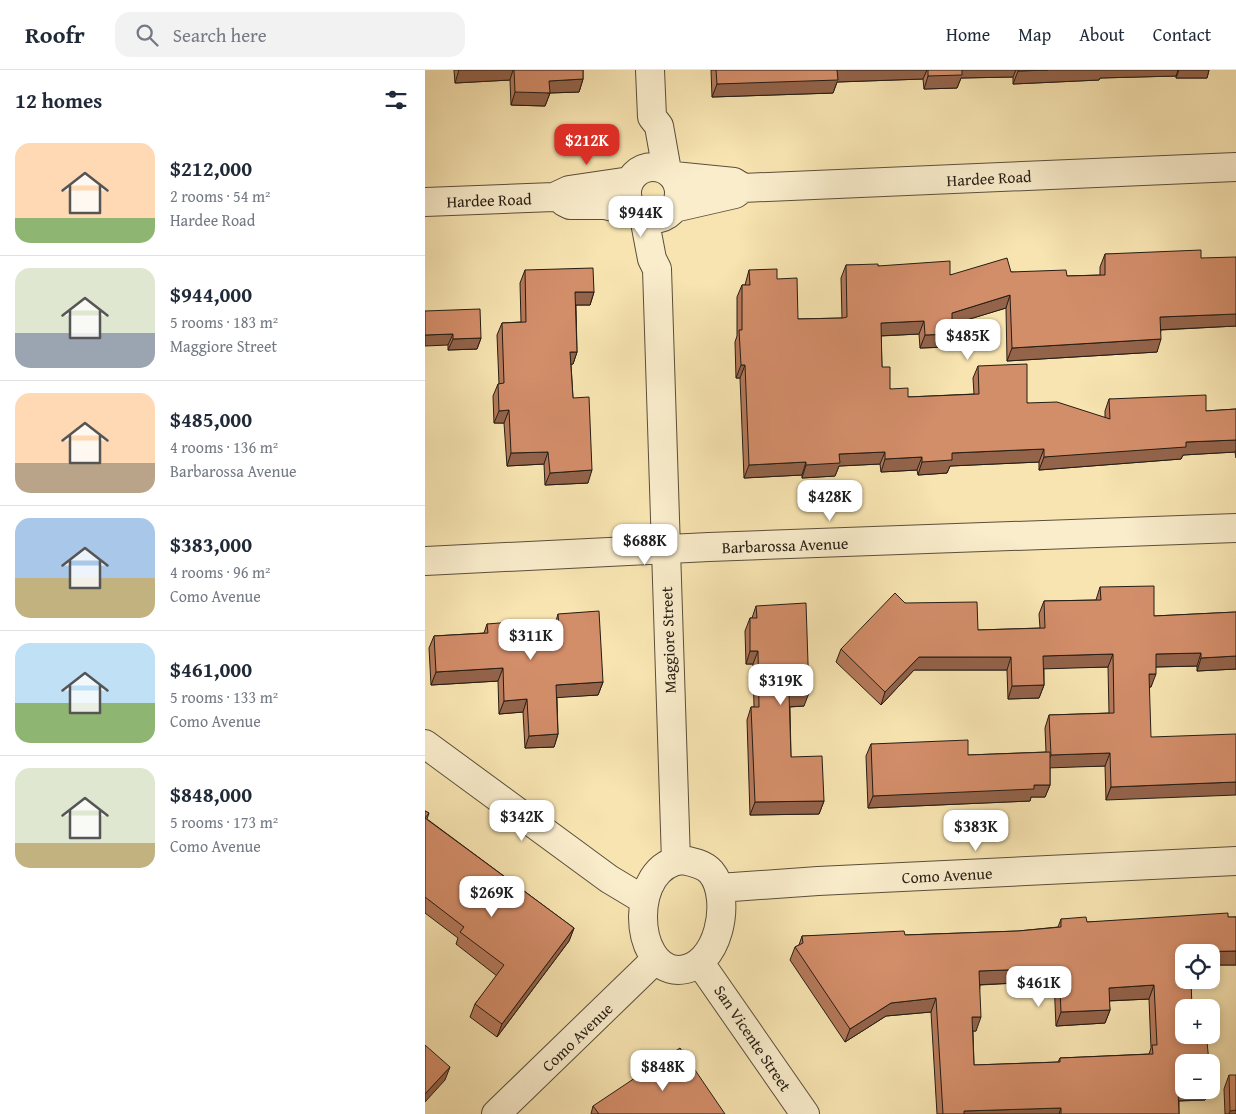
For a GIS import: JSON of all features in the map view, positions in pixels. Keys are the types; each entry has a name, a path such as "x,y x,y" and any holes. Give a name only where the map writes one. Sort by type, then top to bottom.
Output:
{"street":[{"path":"651,70 652,117 646,126 628,198 656,213 679,192 670,174 659,126 652,117"},
{"path":"634,176 653,167 670,174"},
{"name":"Hardee Road","path":"554,197 570,205 605,205 656,213 735,194 743,188 1236,167"},
{"name":"Hardee Road","path":"670,174 734,182 743,188"},
{"name":"Hardee Road","path":"425,202 554,197 569,190 634,176"},
{"name":"Maggiore Street","path":"656,213 652,259 657,269 676,861"},
{"name":"Barbarossa Avenue","path":"425,561 1236,528"},
{"path":"425,744 609,879 645,900"},
{"path":"676,861 692,862 709,870 719,888 720,916 718,929 709,952 700,963 677,970 668,968 656,959 647,943 642,923 645,900 657,872 663,866 676,861"},
{"name":"Como Avenue","path":"719,888 809,881 1236,861"},
{"name":"Como Avenue","path":"496,1114 656,959"},
{"name":"San Vicente Street","path":"700,963 805,1114"}],"building":[{"path":"514,70 583,70 583,79 549,81 550,93 515,92"},
{"path":"716,70 837,70 838,80 717,84"},
{"path":"928,70 962,70 962,75 928,76"},
{"path":"1201,250 1201,258 1236,257 1236,314 1160,317 1161,339 1012,348 1010,295 952,313 952,334 925,335 924,321 881,323 882,367 890,367 890,389 908,388 908,397 979,394 978,366 1027,364 1027,403 1057,402 1110,419 1109,399 1206,395 1206,411 1236,409 1236,440 1186,442 1186,447 1044,457 1044,449 952,453 952,460 922,462 922,457 885,459 885,452 839,454 840,463 806,465 806,462 749,465 745,365 741,365 739,330 742,330 742,285 750,285 749,270 777,269 777,279 797,278 798,319 843,318 847,317 846,265 878,264 878,266 950,261 950,275 1007,258 1011,272 1066,270 1067,276 1105,275 1105,254"},
{"path":"593,268 594,292 575,292 577,352 570,352 573,398 589,397 592,470 550,473 548,452 511,453 509,410 499,411 498,384 504,383 502,323 526,322 525,270"},
{"path":"480,309 481,338 453,339 453,334 425,335 425,311"},
{"path":"1154,586 1154,616 1236,612 1236,656 1201,658 1201,653 1156,654 1156,674 1149,674 1151,737 1236,734 1236,782 1111,787 1110,753 1051,755 1049,715 1114,713 1113,654 1043,656 1044,685 1012,686 1011,657 919,657 885,692 841,649 895,593 905,603 977,602 978,630 1045,628 1044,601 1101,600 1100,587"},
{"path":"806,603 809,693 789,694 791,757 822,756 824,801 755,802 751,707 759,707 758,651 750,651 750,618 757,618 756,606"},
{"path":"599,611 603,682 556,685 558,734 529,736 527,699 504,701 503,668 436,672 434,636 488,633 487,624 512,622 512,630 559,628 558,614"},
{"path":"968,740 968,755 1050,752 1050,785 1034,785 1034,789 873,796 871,744"},
{"path":"425,818 574,928 502,1024 475,1004 504,965 460,932 464,927 425,897"},
{"path":"1228,913 1228,917 1236,917 1236,951 1220,951 1220,944 1175,944 1175,989 1191,989 1192,999 1175,999 1175,1044 1207,1044 1208,1054 1175,1054 1175,1099 1178,1099 1179,1114 1061,1114 1061,1108 964,1111 964,1114 943,1114 936,998 891,1003 850,1029 795,947 803,943 802,936 904,931 905,935 1018,931 1061,927 1061,919 1086,917 1087,922","holes":["1059,968 1061,1012 1110,1010 1109,988 1154,985 1157,1045 1152,1045 1153,1054 1060,1058 1060,1062 974,1065 972,1017 981,1017 979,971"]},
{"path":"425,1045 450,1067 425,1094"},
{"path":"680,1048 725,1114 599,1114 593,1106"},
{"path":"1229,1075 1236,1075 1236,1110 1230,1111"}]}
